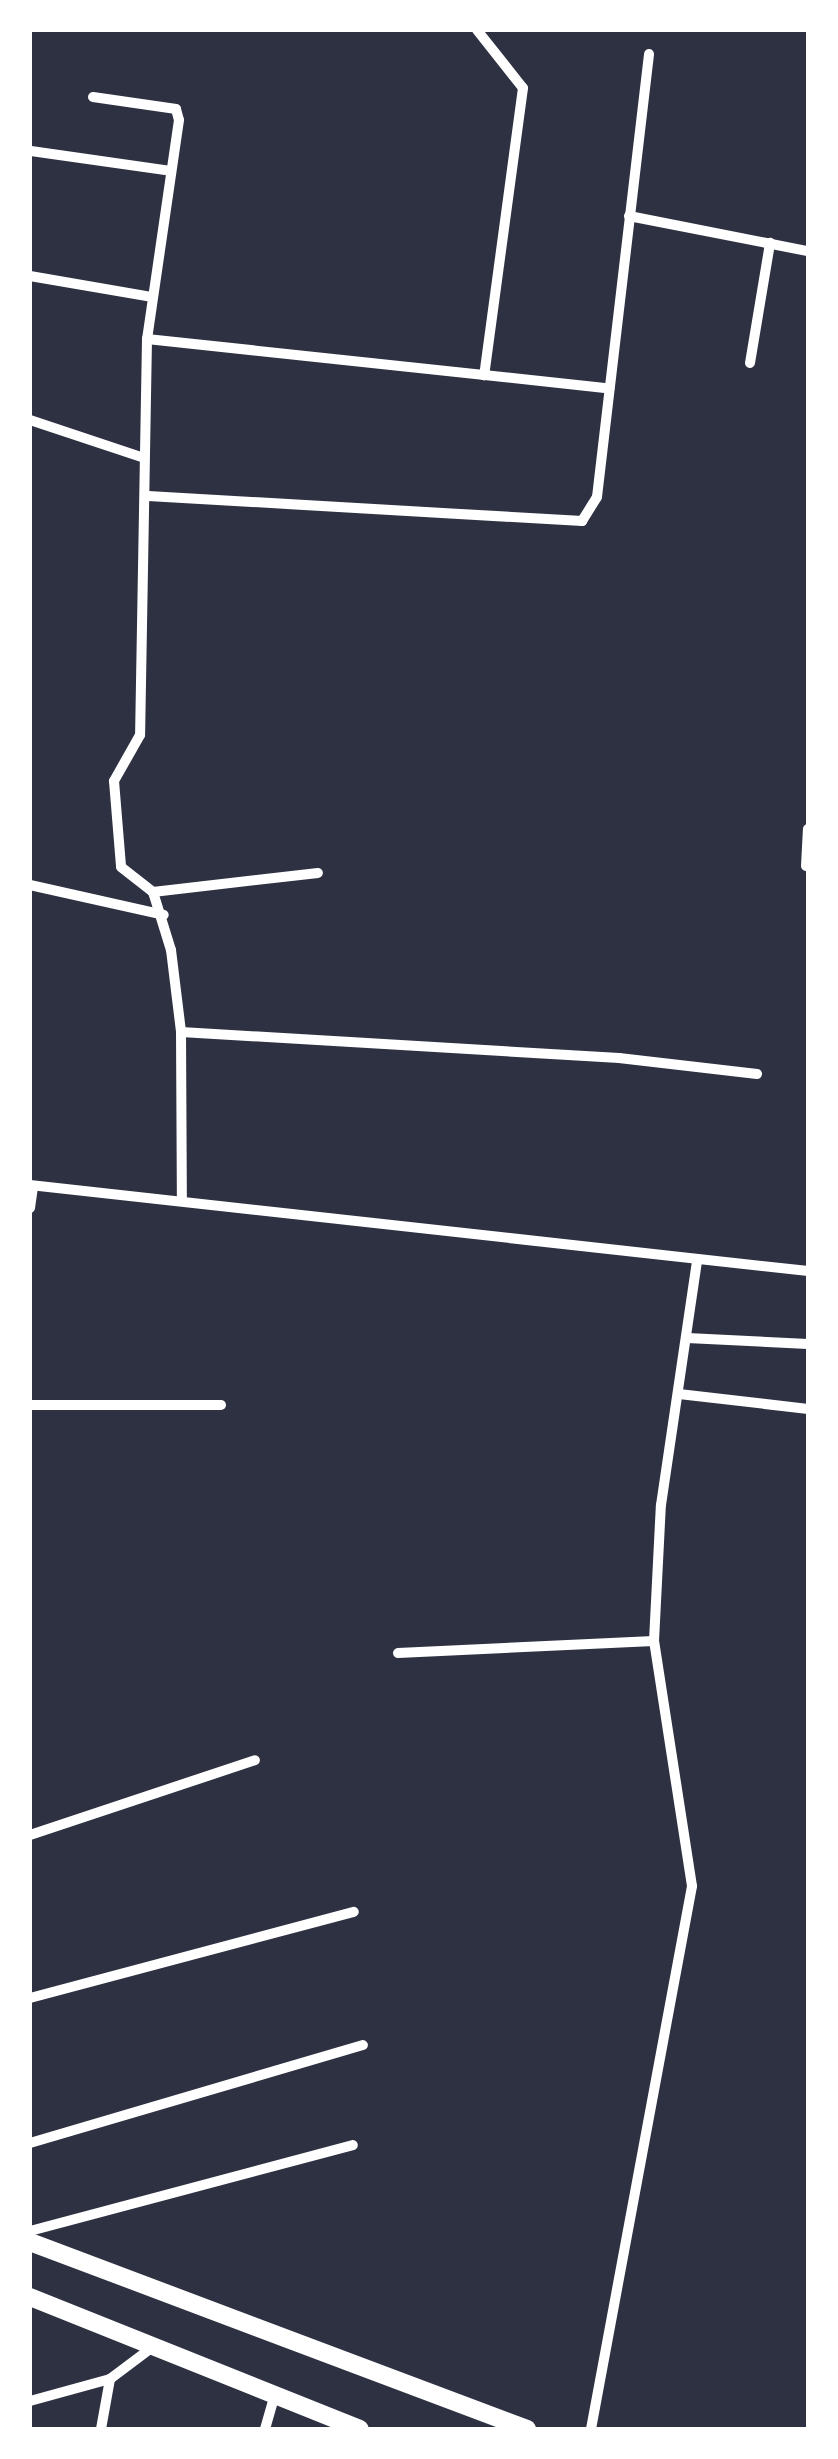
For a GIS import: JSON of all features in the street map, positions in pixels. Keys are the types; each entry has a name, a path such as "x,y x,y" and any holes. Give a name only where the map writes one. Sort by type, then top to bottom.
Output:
{"street":[{"path":"477,30 523,88 484,374"},
{"path":"148,496 572,526 593,511 649,54"},
{"path":"94,98 176,109 171,172 150,297 140,735 114,781 122,867 153,892 164,915 181,1032 182,1197"},
{"path":"31,151 171,172"},
{"path":"629,216 808,251"},
{"path":"750,363 770,243"},
{"path":"30,276 150,297"},
{"path":"148,339 610,388"},
{"path":"30,420 144,458"},
{"path":"806,866 808,830"},
{"path":"153,892 318,872"},
{"path":"30,885 164,915"},
{"path":"181,1032 618,1058 758,1074"},
{"path":"30,1208 31,1185 182,1197 808,1271"},
{"path":"592,2429 692,1886 654,1641 662,1504 697,1260"},
{"path":"687,1338 808,1344"},
{"path":"679,1394 808,1409"},
{"path":"30,1405 221,1405"},
{"path":"398,1653 654,1641"},
{"path":"30,1835 255,1760"},
{"path":"30,1998 354,1912"},
{"path":"30,2143 363,2045"},
{"path":"30,2232 353,2146"},
{"path":"30,2242 527,2429"},
{"path":"30,2297 351,2427"},
{"path":"30,2401 110,2378 155,2345"},
{"path":"101,2429 110,2378"},
{"path":"265,2429 274,2395"}]}
